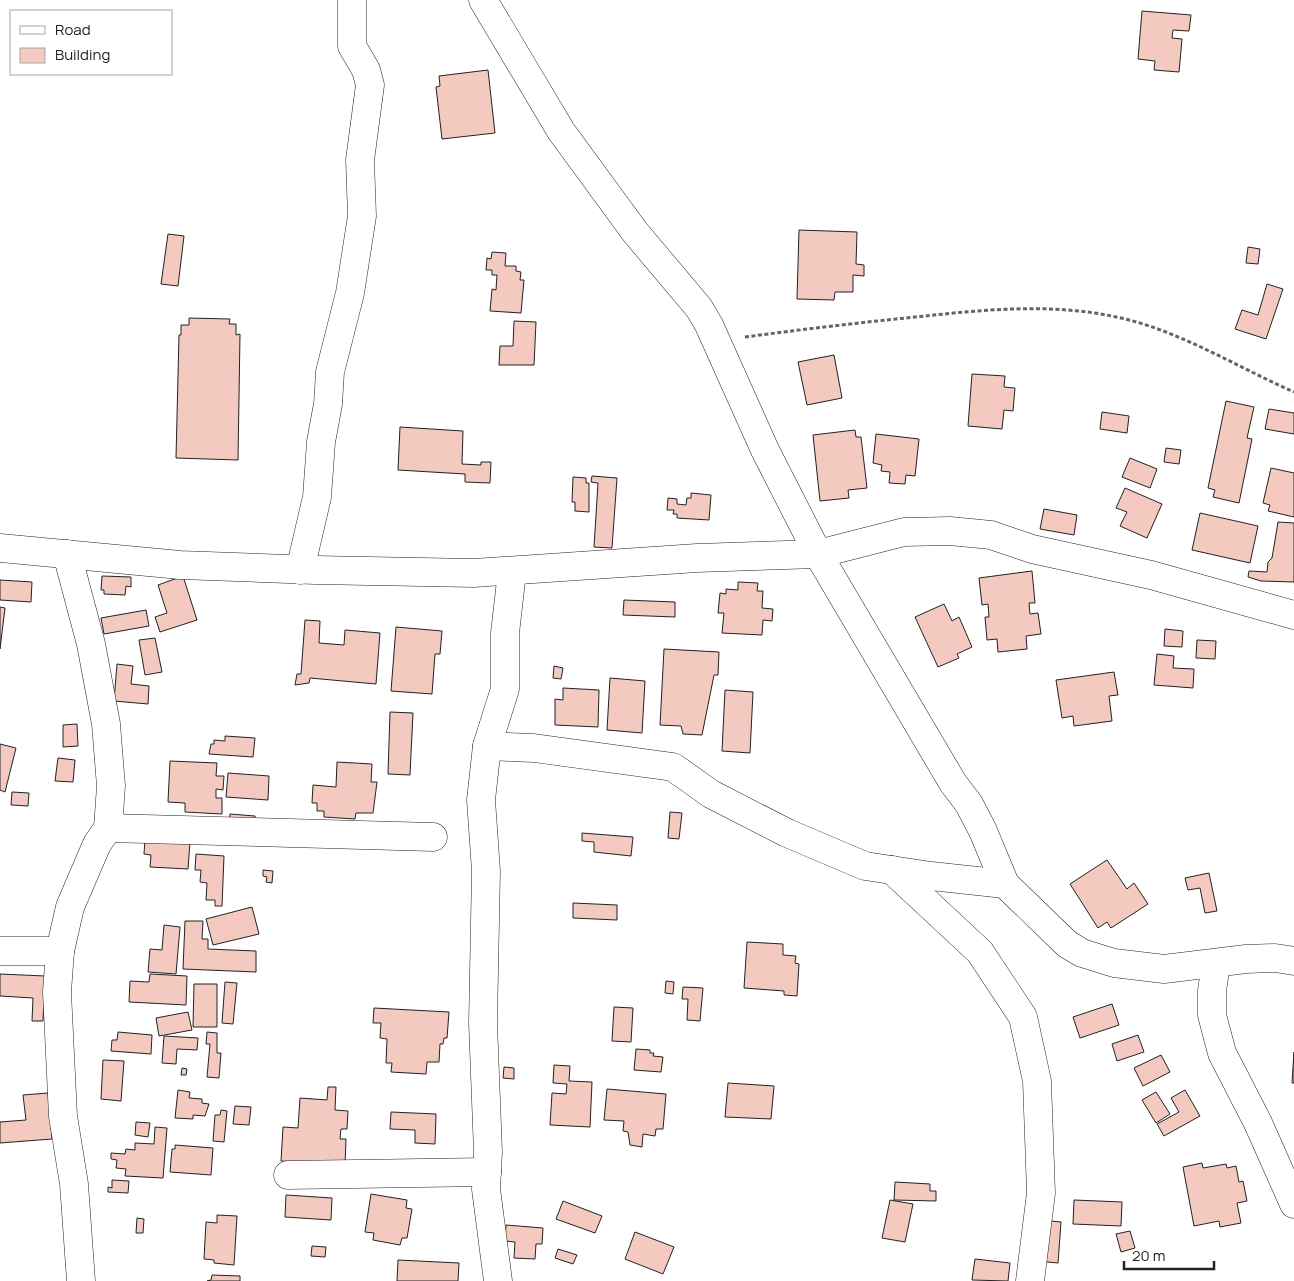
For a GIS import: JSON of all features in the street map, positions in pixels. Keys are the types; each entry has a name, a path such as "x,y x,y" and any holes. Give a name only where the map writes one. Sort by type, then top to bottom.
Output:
{"street":[{"path":"300,570 317,497 321,442 328,404 330,372 350,293 362,216 360,160 370,85 366,70 352,46 352,0"},
{"path":"483,0 561,131 635,232 699,308 717,342 765,450 818,554 953,783 969,804 1005,884 1067,944 1082,953 1114,963 1164,969 1265,958 1294,961"},
{"path":"0,548 180,564 300,570 512,572 697,558 818,554 904,532 950,531 991,536 1032,549 1206,589 1294,615"},
{"path":"67,554 91,644 106,724 111,786 108,828 96,844 70,907 60,951 57,992 63,1116 74,1184 81,1281"},
{"path":"498,1281 489,1222 487,1172 488,1152 483,1023 486,872 481,800 488,746 504,689 505,633 512,572"},
{"path":"488,746 534,748 673,767 711,794 787,833 865,866 1005,884"},
{"path":"108,828 433,837"},
{"path":"892,870 980,952 1023,1017 1037,1081 1041,1193 1030,1281"},
{"path":"0,950 60,951"},
{"path":"1216,963 1212,992 1212,1015 1216,1036 1222,1053 1258,1123 1294,1204"},
{"path":"288,1175 487,1172"}],"path":[{"path":"717,342 854,322 965,312 1015,309 1073,310 1122,318 1171,336 1223,358 1294,392"}],"building":[{"path":"1142,11 1191,15 1189,31 1173,30 1172,38 1182,39 1179,72 1154,70 1155,61 1138,59"},
{"path":"488,70 495,133 442,139 436,87 440,86 439,76"},
{"path":"799,230 857,232 856,264 864,265 864,276 853,275 853,292 835,292 834,300 797,299"},
{"path":"168,234 184,236 178,286 161,284"},
{"path":"1248,247 1260,249 1258,264 1246,263"},
{"path":"492,252 506,253 505,266 516,266 516,271 521,272 520,280 524,280 521,313 490,311 492,289 496,290 497,275 492,275 492,270 486,270 487,258 491,259"},
{"path":"1267,284 1283,289 1266,339 1235,329 1242,310 1258,315"},
{"path":"189,318 230,319 229,324 236,324 236,335 240,334 238,460 176,458 179,335 181,335 181,325 189,325"},
{"path":"514,321 536,322 534,365 499,365 500,346 513,346"},
{"path":"834,355 842,398 807,405 798,362"},
{"path":"972,374 1005,376 1004,387 1015,388 1013,411 1004,410 1002,429 968,426"},
{"path":"1226,401 1254,407 1247,438 1252,439 1239,503 1213,497 1215,490 1208,488"},
{"path":"1269,409 1294,413 1294,434 1265,429"},
{"path":"1102,412 1129,416 1127,433 1100,429"},
{"path":"400,427 463,431 462,464 481,465 481,462 491,462 490,483 465,482 465,474 398,470"},
{"path":"855,430 856,437 861,437 867,488 848,490 849,498 820,501 813,435"},
{"path":"876,434 919,439 915,476 906,475 905,484 889,483 890,472 881,471 882,465 873,463"},
{"path":"1166,448 1181,450 1179,464 1164,462"},
{"path":"1130,458 1157,469 1150,488 1122,477"},
{"path":"1271,468 1294,473 1294,517 1268,511 1270,505 1263,503"},
{"path":"592,476 617,478 612,548 594,547 598,483 591,482"},
{"path":"573,477 586,478 586,483 589,483 589,512 575,511 575,502 572,502"},
{"path":"1125,488 1162,504 1147,538 1120,526 1127,512 1116,508"},
{"path":"691,493 711,495 709,520 677,518 677,514 673,514 674,510 667,510 668,498 677,499 677,504 686,505 687,498 691,498"},
{"path":"1044,509 1077,515 1074,535 1040,529"},
{"path":"1200,513 1258,526 1250,563 1192,550"},
{"path":"1278,522 1294,523 1294,582 1261,581 1248,577 1249,571 1267,572 1268,562 1272,558"},
{"path":"1032,571 1035,603 1029,603 1030,614 1038,613 1041,634 1026,636 1027,649 998,652 997,639 987,640 985,617 989,617 988,604 982,605 979,578"},
{"path":"102,576 131,577 131,587 126,586 125,595 104,594 104,590 101,590"},
{"path":"183,576 197,620 160,632 155,617 167,613 158,585"},
{"path":"0,580 32,582 31,602 0,600"},
{"path":"738,582 758,583 757,591 763,591 762,608 773,609 772,621 763,620 762,635 722,633 724,613 718,613 720,593 726,594 726,589 738,590"},
{"path":"624,600 675,602 675,617 623,615"},
{"path":"944,604 952,621 959,617 972,647 957,654 959,658 938,667 915,617"},
{"path":"0,607 5,608 0,649"},
{"path":"146,610 149,626 104,634 101,618"},
{"path":"305,620 320,621 319,643 344,645 345,630 380,633 376,684 310,678 309,683 295,685 297,674 301,674"},
{"path":"396,627 442,631 440,654 435,654 432,694 391,691"},
{"path":"1165,629 1183,631 1182,647 1164,646"},
{"path":"155,638 162,672 145,675 139,640"},
{"path":"1197,640 1216,641 1215,659 1196,658"},
{"path":"664,649 719,652 718,675 714,675 702,735 683,734 681,726 660,725"},
{"path":"1157,654 1174,656 1173,668 1194,669 1193,688 1154,685"},
{"path":"117,664 133,666 131,684 149,686 148,704 114,701"},
{"path":"554,666 563,668 561,679 553,678"},
{"path":"1114,672 1118,695 1109,696 1112,721 1074,726 1073,716 1062,718 1056,680"},
{"path":"610,678 645,681 642,733 607,730"},
{"path":"563,688 599,690 598,727 555,725 555,699 563,700"},
{"path":"725,690 753,692 750,753 722,751"},
{"path":"390,712 413,713 410,775 388,774"},
{"path":"77,724 78,746 63,747 63,725"},
{"path":"225,736 255,738 253,757 209,754 214,740 225,741"},
{"path":"0,744 16,748 5,792 0,790"},
{"path":"58,758 75,760 73,782 55,781"},
{"path":"170,761 217,763 216,776 224,776 223,790 216,789 216,798 222,798 222,814 185,812 185,803 168,802"},
{"path":"337,762 372,764 371,782 377,782 373,813 356,813 355,819 324,817 324,811 317,811 317,803 312,803 313,785 336,787"},
{"path":"228,773 269,776 268,800 226,797"},
{"path":"12,792 29,793 28,806 11,805"},
{"path":"670,812 682,813 679,839 668,838"},
{"path":"230,814 255,816 255,827 229,826"},
{"path":"582,833 633,837 631,856 594,852 594,842 582,841"},
{"path":"145,840 190,842 188,869 150,867 151,855 144,854"},
{"path":"196,854 224,856 222,906 215,906 215,900 206,900 207,883 200,882 201,870 195,870"},
{"path":"1107,860 1127,889 1134,883 1148,904 1111,928 1107,922 1098,928 1070,884"},
{"path":"263,870 273,871 272,883 266,882 267,877 263,876"},
{"path":"1209,873 1217,911 1205,913 1200,888 1188,890 1185,878"},
{"path":"573,903 617,905 617,920 573,918"},
{"path":"252,907 259,934 213,945 206,919"},
{"path":"185,921 203,921 202,939 208,939 208,949 256,951 256,972 183,969"},
{"path":"164,925 180,927 176,974 148,972 150,949 162,950"},
{"path":"747,942 783,944 783,955 796,956 795,963 799,964 797,996 784,995 784,991 744,988"},
{"path":"0,974 45,976 43,1021 32,1021 33,998 0,996"},
{"path":"150,974 187,976 186,1005 129,1002 130,981 149,982"},
{"path":"666,981 674,982 673,994 665,993"},
{"path":"225,982 237,983 233,1024 222,1023"},
{"path":"194,984 217,984 217,1027 193,1027"},
{"path":"683,987 703,988 700,1021 687,1020 688,999 682,999"},
{"path":"1112,1004 1119,1025 1080,1038 1073,1017"},
{"path":"614,1007 633,1008 631,1042 612,1041"},
{"path":"374,1008 449,1012 447,1038 444,1038 443,1044 440,1044 439,1062 427,1062 426,1074 391,1072 392,1063 386,1063 387,1039 380,1038 381,1023 373,1023"},
{"path":"188,1012 192,1030 159,1036 156,1018"},
{"path":"118,1032 152,1035 151,1054 111,1051 112,1040 117,1040"},
{"path":"207,1032 217,1033 217,1053 221,1053 219,1078 207,1077 210,1044 206,1044"},
{"path":"1138,1035 1144,1052 1117,1061 1112,1044"},
{"path":"164,1036 198,1038 197,1050 177,1049 176,1064 162,1063"},
{"path":"636,1049 650,1050 650,1053 654,1053 653,1056 663,1057 661,1072 634,1070"},
{"path":"1294,1052 1294,1083 1292,1083"},
{"path":"1161,1055 1170,1072 1143,1086 1134,1068"},
{"path":"103,1060 124,1061 121,1101 101,1099"},
{"path":"554,1065 570,1066 569,1081 592,1082 590,1127 550,1125 552,1093 566,1094 567,1084 553,1083"},
{"path":"504,1067 514,1068 514,1079 503,1078"},
{"path":"182,1068 187,1069 186,1075 181,1075"},
{"path":"728,1083 774,1086 771,1119 725,1117"},
{"path":"328,1087 336,1087 335,1110 348,1111 347,1129 341,1129 340,1139 346,1139 345,1165 281,1161 283,1127 298,1128 300,1098 327,1100"},
{"path":"607,1089 666,1094 663,1129 656,1129 655,1136 643,1134 642,1147 630,1145 628,1132 623,1131 624,1121 604,1120"},
{"path":"178,1090 190,1092 189,1098 202,1099 202,1103 209,1104 205,1116 193,1115 193,1119 175,1118"},
{"path":"1185,1090 1200,1116 1164,1136 1157,1124 1179,1112 1171,1098"},
{"path":"1156,1092 1170,1114 1156,1123 1142,1100"},
{"path":"48,1093 52,1139 0,1143 0,1122 26,1120 23,1095"},
{"path":"235,1106 251,1107 249,1125 233,1124"},
{"path":"221,1110 227,1111 224,1142 213,1141 215,1115 220,1115"},
{"path":"391,1112 436,1114 435,1144 415,1143 415,1130 390,1129"},
{"path":"136,1122 150,1123 148,1137 135,1135"},
{"path":"155,1127 167,1128 163,1178 125,1176 126,1169 116,1168 117,1160 111,1159 111,1153 125,1154 126,1149 135,1150 135,1143 154,1144"},
{"path":"175,1145 213,1148 211,1175 170,1172 172,1149 175,1149"},
{"path":"1202,1163 1203,1168 1226,1164 1227,1168 1236,1166 1239,1182 1243,1181 1247,1201 1237,1203 1241,1223 1220,1227 1219,1221 1194,1226 1183,1167"},
{"path":"112,1180 129,1181 128,1193 108,1192 108,1187 112,1188"},
{"path":"895,1182 930,1184 930,1191 936,1191 936,1201 894,1200"},
{"path":"371,1194 407,1200 406,1208 412,1209 407,1238 402,1238 400,1245 373,1240 374,1233 365,1232"},
{"path":"286,1195 332,1198 331,1220 285,1217"},
{"path":"890,1200 913,1204 905,1242 882,1238"},
{"path":"1074,1200 1122,1202 1121,1226 1073,1224"},
{"path":"563,1201 602,1216 595,1233 556,1219"},
{"path":"217,1215 237,1216 234,1265 214,1263 214,1260 204,1259 206,1222 217,1223"},
{"path":"137,1218 144,1219 143,1233 136,1233"},
{"path":"1040,1220 1061,1222 1058,1263 1037,1261"},
{"path":"506,1225 543,1228 542,1244 536,1244 535,1259 514,1258 515,1242 505,1241"},
{"path":"1130,1231 1135,1248 1121,1252 1116,1234"},
{"path":"635,1232 674,1247 663,1274 625,1259"},
{"path":"312,1246 326,1247 325,1257 311,1256"},
{"path":"558,1249 577,1255 573,1264 555,1258"},
{"path":"975,1259 1010,1263 1008,1281 972,1280"},
{"path":"398,1260 459,1263 458,1281 397,1281"},
{"path":"212,1275 240,1276 240,1281 207,1281 211,1280"}]}
